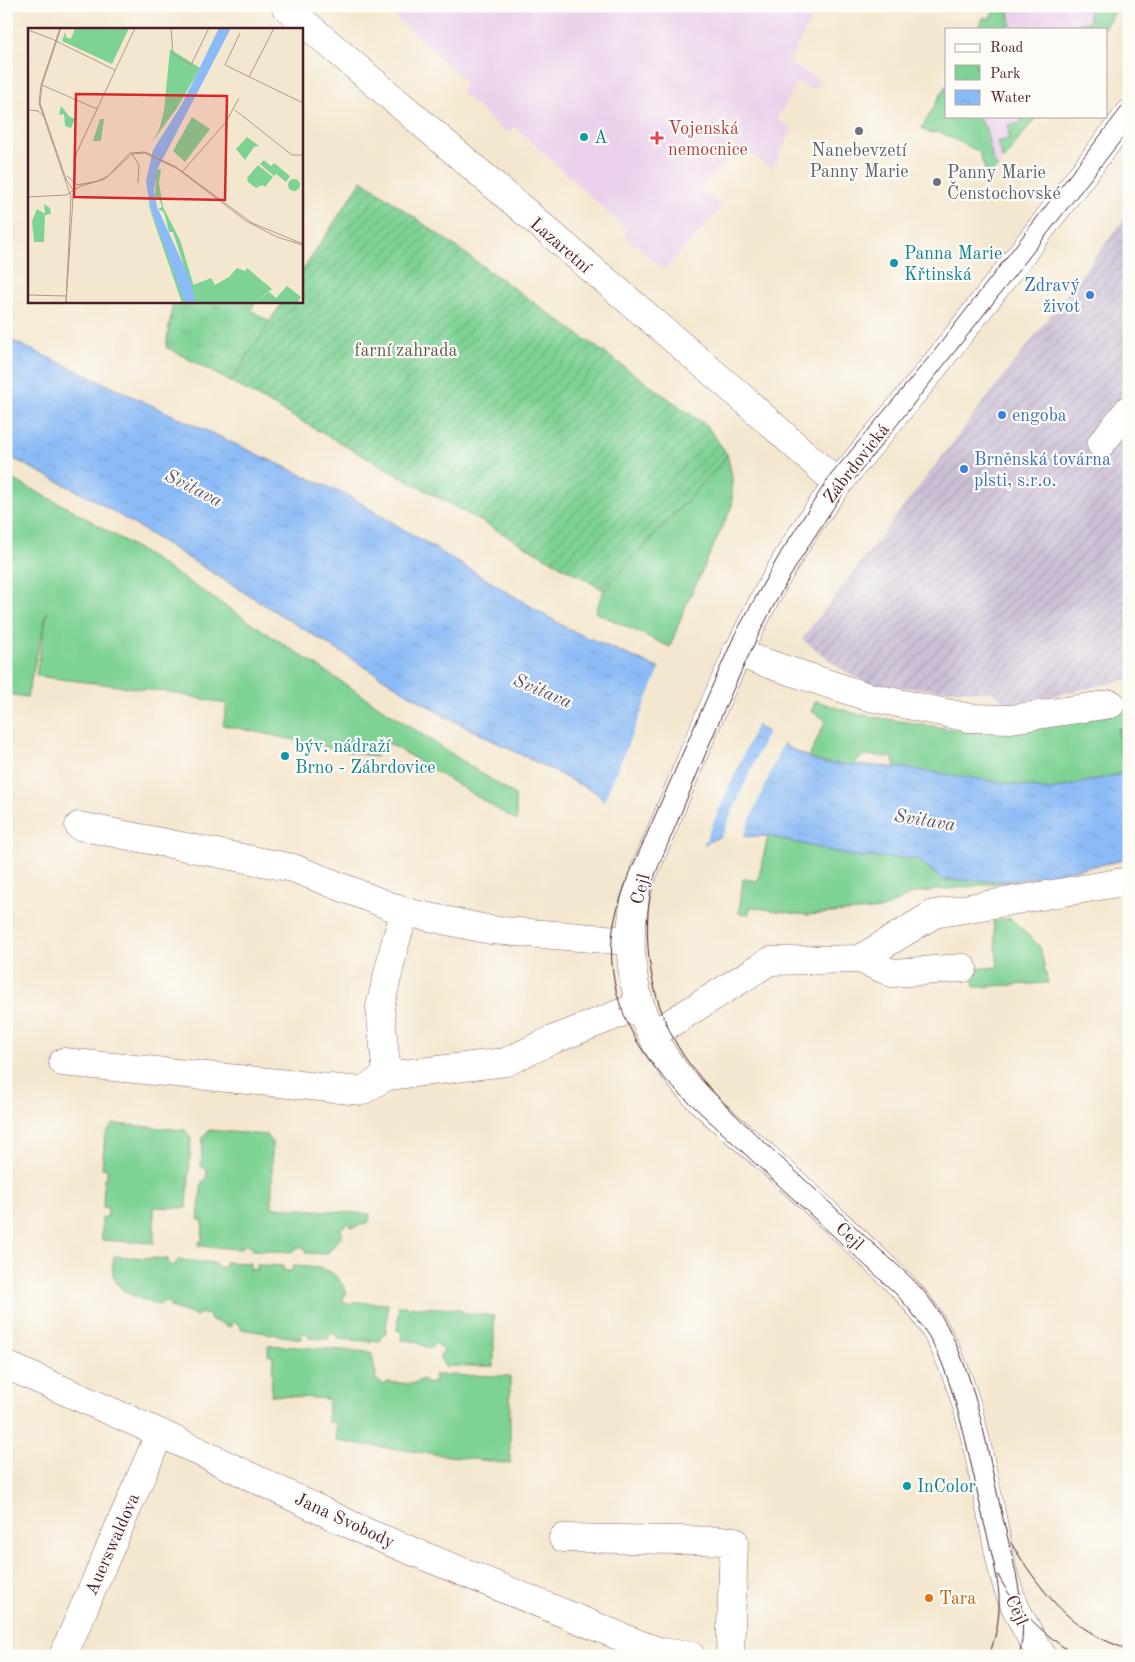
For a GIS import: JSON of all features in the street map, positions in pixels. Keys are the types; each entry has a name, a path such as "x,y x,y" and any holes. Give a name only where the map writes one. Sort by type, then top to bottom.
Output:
{"street":[{"name":"Lazaretní","path":"285,6 624,299 739,395 837,483"},
{"name":"Zábrdovická","path":"652,853 732,662 772,585 837,483 927,376 1129,114"},
{"path":"1101,444 1129,409"},
{"path":"732,662 864,696 970,718 1011,719 1111,704"},
{"path":"79,826 293,868 405,912 491,930 630,940"},
{"name":"Cejl","path":"652,853 637,890 630,940 632,969 640,1006 652,1035 664,1058 699,1098 790,1180 913,1296 933,1325 951,1358 966,1407 1009,1594 1023,1626 1042,1656"},
{"path":"860,959 934,914 1129,881"},
{"path":"387,1076 380,1006 396,940 405,912"},
{"path":"652,1035 770,961 860,959 892,973 963,968"},
{"path":"62,1062 361,1090 387,1076 516,1059 550,1042 640,1006"},
{"name":"Jana Svobody","path":"6,1365 160,1433 378,1537 640,1645 662,1652 691,1656"},
{"name":"Auerswaldova","path":"63,1656 160,1433"},
{"path":"563,1538 734,1542 730,1656"}],"shaded area":[{"name":"Vojenská nemocnice","path":"384,6 819,6 788,63 820,80 814,91 797,82 777,120 793,129 772,168 731,143 724,166 721,165 699,189 722,207 664,270 624,235 626,229 515,127 506,133 461,92 466,82"},
{"path":"995,6 1120,6 1104,28 978,28 984,17 989,19"},
{"path":"945,87 945,118 1035,118 988,178 979,152 940,132 929,133 922,128"},
{"path":"1129,213 1129,679 1011,705 991,692 872,686 840,668 802,639"}],"green space":[{"path":"996,6 1022,6 1023,8 1009,11 1011,25 1000,28 978,28 984,17 989,19"},
{"path":"1102,6 1120,6 1104,28 1077,28 1077,24 1090,21 1088,10"},
{"path":"945,87 945,118 978,118 986,129 993,161 998,167 988,178 979,152 940,132 929,133 922,128"},
{"path":"1021,118 1035,118 1003,160 997,142 1009,139 1008,125 1022,123"},
{"name":"farní zahrada","path":"362,180 707,426 727,454 721,464 604,590 231,382 282,302 302,302 302,271"},
{"path":"173,302 255,302 251,310 270,322 231,382 166,347"},
{"path":"727,454 732,476 732,506 683,612 670,647 595,612 604,590 721,464"},
{"path":"6,476 74,511 138,549 515,795 517,821 382,739 376,757 223,725 227,704 168,692 36,676 47,612 27,697 6,694"},
{"path":"816,701 856,714 963,731 1044,725 1129,711 1129,726 1118,729 1120,754 1129,763 1129,772 1050,790 896,768 892,757 864,755 852,765 822,763 809,757 826,720 811,711"},
{"path":"1129,726 1129,763 1120,754 1118,729"},
{"path":"768,836 853,856 918,859 942,880 1017,881 913,893 883,909 806,915 750,907 749,914 739,913 743,879 758,881"},
{"path":"1010,918 1040,947 1048,983 974,987 972,969 998,967 993,921"},
{"path":"113,1124 185,1130 191,1138 187,1208 154,1207 154,1243 102,1240 102,1218 107,1217 108,1208 103,1207 104,1178 107,1178 107,1169 102,1168 105,1136"},
{"path":"209,1130 266,1135 272,1141 272,1207 370,1214 369,1222 352,1228 349,1223 340,1229 343,1234 327,1254 306,1253 306,1248 296,1248 292,1252 252,1250 252,1245 243,1245 242,1249 198,1246 199,1242 202,1241 203,1221 198,1219 202,1181 206,1181 207,1169 201,1167 203,1137"},
{"path":"114,1256 168,1259 169,1265 175,1265 178,1260 215,1263 216,1267 225,1267 225,1262 250,1263 250,1269 257,1270 257,1265 283,1266 284,1271 292,1271 293,1266 319,1268 337,1277 347,1293 342,1300 350,1305 355,1302 388,1304 386,1332 379,1342 338,1339 338,1335 330,1333 328,1339 309,1338 308,1334 302,1332 301,1339 241,1329 240,1325 234,1322 230,1327 212,1320 209,1315 200,1313 197,1316 170,1307 171,1304 164,1301 160,1305 131,1295 118,1285 114,1277"},
{"path":"399,1306 457,1309 465,1313 494,1316 494,1366 445,1366 439,1357 444,1351 436,1343 430,1349 413,1341 401,1340 402,1332 397,1330"},
{"path":"268,1345 371,1352 376,1374 375,1379 384,1385 386,1382 412,1384 423,1379 427,1384 435,1382 434,1375 510,1376 510,1464 336,1441 336,1422 328,1422 328,1399 271,1395 273,1357 268,1355"}],"water":[{"name":"Svitava","path":"6,338 352,498 568,629 660,669 658,675 741,714 789,748 822,763 907,768 1050,790 1129,772 1129,859 1017,881 942,880 918,859 853,856 768,836 719,837 704,844 627,807 604,801 597,793 446,717 93,499 6,455"}],"pier":[{"path":"661,666 661,674 742,712 757,724 703,846 626,810 603,803"},
{"path":"768,731 784,741 742,839 720,840"}],"tram line":[{"path":"989,1656 996,1634 999,1612 996,1576 960,1419 949,1382 933,1344 916,1318 896,1294 678,1092 649,1060 627,1023 620,1003 614,982 612,938 622,893 632,868 735,634 781,552 830,476 939,345 1129,98"},
{"path":"1019,1656 1023,1622 1018,1583 983,1429 959,1350 933,1303 910,1277 742,1121 710,1089 691,1066 678,1047 659,1004 649,958 648,912 653,881 721,717 759,634 799,561 845,491 1129,130"},
{"path":"1011,1543 1045,1592 1077,1624 1095,1635 1129,1650"},
{"path":"998,1575 1022,1610 1042,1630 1076,1656"}],"place":[{"name":"Nanebevzetí Panny Marie","path":"859,131"},
{"name":"A","path":"584,137"},
{"name":"Vojenská nemocnice","path":"657,138"},
{"name":"Panny Marie Čenstochovské","path":"937,182"},
{"name":"Panna Marie Křtinská","path":"894,263"},
{"name":"Zdravý život","path":"1090,295"},
{"name":"engoba","path":"1002,415"},
{"name":"Brněnská továrna plsti, s.r.o.","path":"964,469"},
{"name":"býv. nádraží Brno - Zábrdovice","path":"285,756"},
{"name":"InColor","path":"907,1486"},
{"name":"Tara","path":"929,1598"}]}
